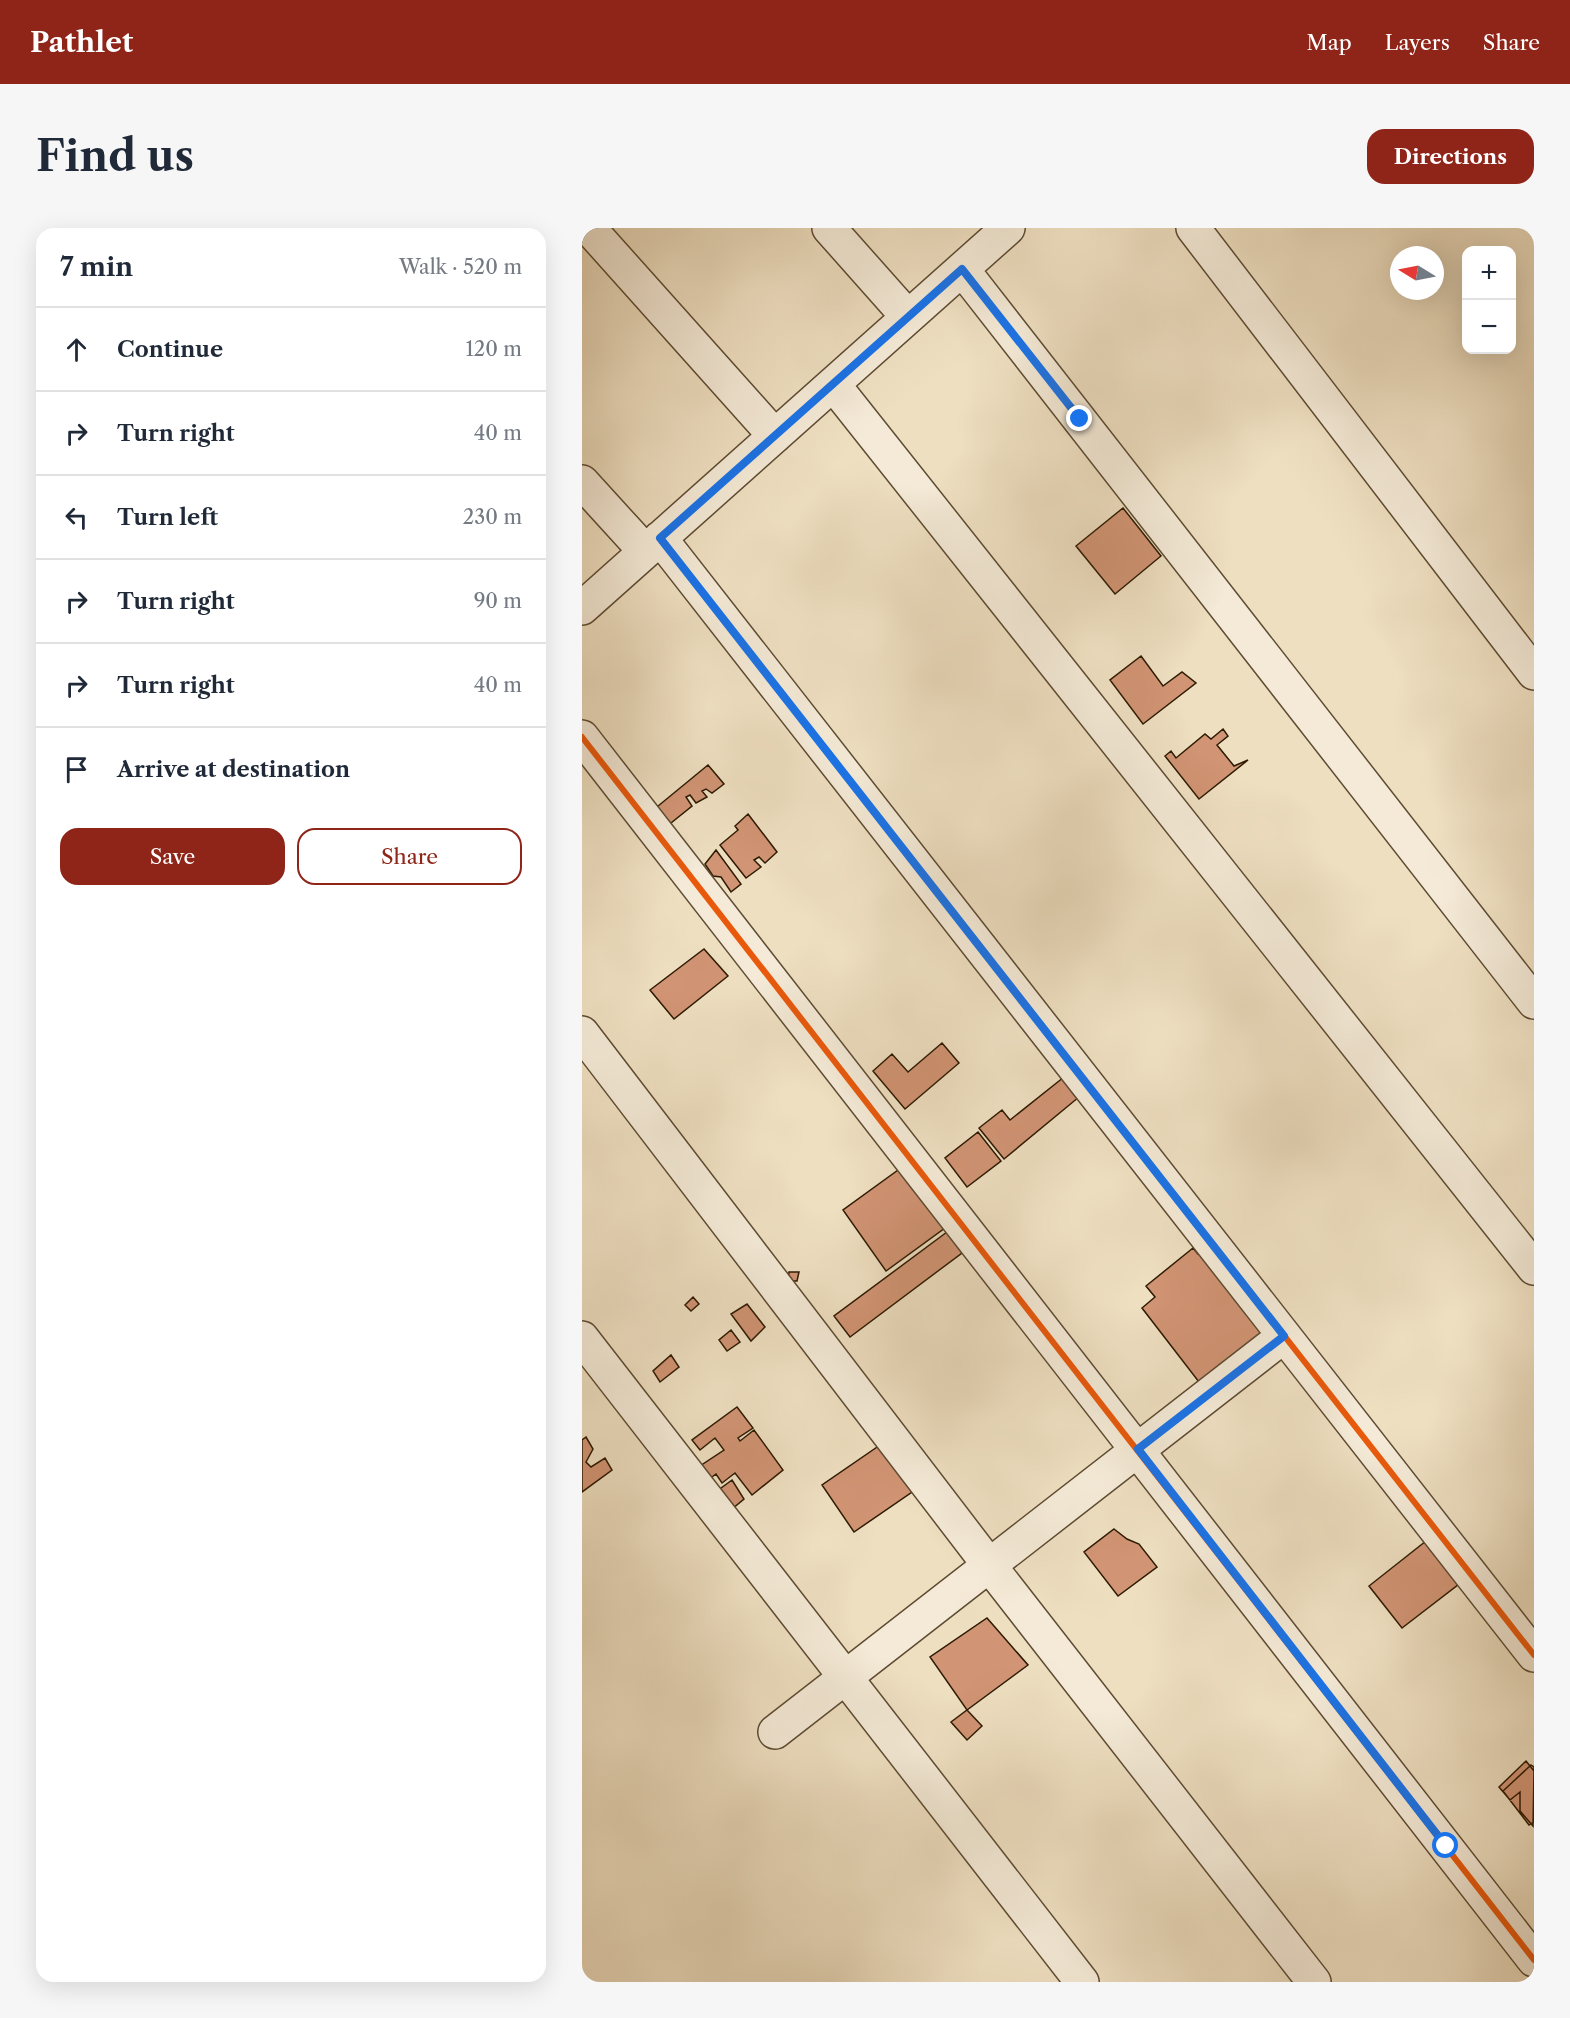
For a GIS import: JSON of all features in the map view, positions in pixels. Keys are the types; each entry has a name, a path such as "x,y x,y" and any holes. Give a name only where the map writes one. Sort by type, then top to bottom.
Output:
{"street":[{"path":"589,228 775,436"},
{"path":"829,228 908,317"},
{"path":"582,608 1008,228"},
{"path":"1193,228 1534,673"},
{"path":"962,269 1534,1002"},
{"path":"833,384 1534,1268"},
{"path":"582,482 652,545 1284,1336 1534,1654"},
{"path":"582,737 1534,1959"},
{"path":"582,1033 989,1565 1314,1982"},
{"path":"775,1732 1284,1336"},
{"path":"582,1338 1082,1982"}],"building":[{"path":"1123,508 1161,556 1115,594 1076,546"},
{"path":"1141,656 1163,686 1182,672 1196,683 1143,724 1110,680"},
{"path":"1223,729 1228,736 1217,745 1234,766 1248,760 1199,799 1165,756 1171,751 1176,758 1205,734 1211,739"},
{"path":"708,765 724,784 712,793 706,789 702,791 707,797 696,803 690,795 686,797 692,806 666,827 652,811"},
{"path":"748,814 777,852 765,863 759,857 754,860 761,867 746,878 720,845 738,830 735,826"},
{"path":"716,850 741,884 731,892 721,877 713,876 705,864"},
{"path":"704,949 728,976 674,1019 650,990"},
{"path":"942,1043 959,1063 905,1109 873,1071 892,1054 908,1072"},
{"path":"1064,1077 1079,1097 1004,1159 979,1128 1002,1110 1010,1120"},
{"path":"978,1132 1001,1161 967,1187 945,1158"},
{"path":"905,1165 949,1225 886,1271 843,1210"},
{"path":"947,1232 962,1253 850,1337 834,1316"},
{"path":"1212,1243 1284,1336 1209,1395 1142,1308 1155,1297 1146,1286 1193,1248 1198,1254"},
{"path":"789,1272 799,1272 797,1281 788,1281"},
{"path":"693,1297 699,1304 691,1311 685,1305"},
{"path":"747,1304 765,1327 751,1341 731,1314"},
{"path":"731,1330 740,1342 727,1351 719,1340"},
{"path":"671,1355 679,1367 660,1382 653,1371"},
{"path":"737,1407 753,1428 738,1438 740,1441 754,1430 783,1470 752,1495 735,1473 722,1483 716,1474 708,1480 700,1466 724,1450 715,1438 700,1450 692,1440"},
{"path":"586,1437 593,1449 586,1462 591,1467 605,1458 612,1470 582,1492 582,1440"},
{"path":"883,1443 915,1490 854,1532 822,1485"},
{"path":"732,1480 744,1499 726,1514 713,1494"},
{"path":"1114,1529 1127,1539 1139,1544 1157,1567 1118,1596 1084,1552"},
{"path":"1426,1541 1459,1584 1402,1628 1369,1586"},
{"path":"987,1618 1028,1665 967,1710 930,1657"},
{"path":"967,1710 982,1726 967,1740 951,1722"},
{"path":"1526,1761 1534,1771 1533,1826 1520,1811 1520,1792 1510,1800 1499,1787"},
{"path":"1531,1765 1534,1767 1534,1822 1529,1825 1503,1791"}],"cycle path":[{"path":"660,538 1534,1655"},
{"path":"582,737 1534,1960"}],"route":[{"path":"1080,419 962,269 660,538 1284,1336 1138,1449 1446,1846"}]}
